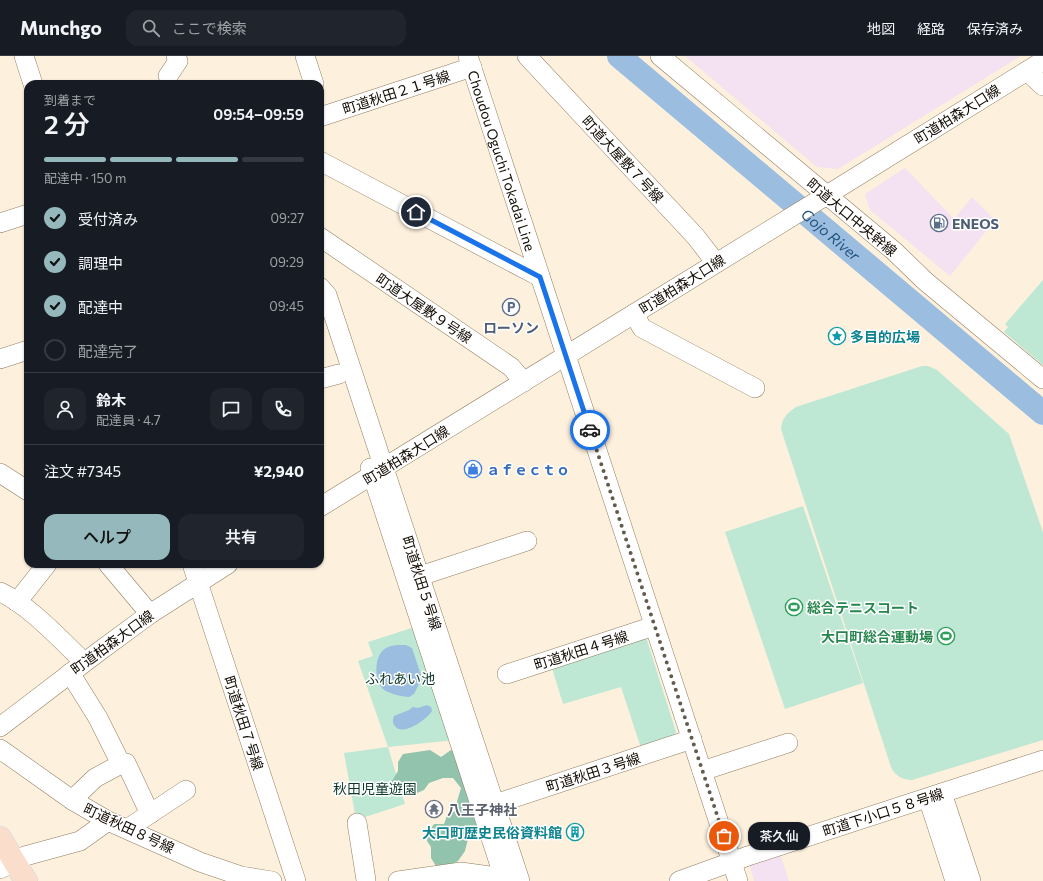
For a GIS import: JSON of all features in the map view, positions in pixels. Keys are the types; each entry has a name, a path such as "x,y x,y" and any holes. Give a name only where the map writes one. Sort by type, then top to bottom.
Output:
{"main road":[{"path":"0,838 7,865 26,881"}],"street":[{"path":"24,56 32,80"},
{"path":"168,76 178,61 176,56"},
{"path":"305,56 313,80"},
{"name":"町道大屋敷７号線","path":"527,56 696,237 716,263"},
{"name":"町道大口中央幹線","path":"660,56 819,200 894,251 931,286 1043,379"},
{"name":"町道柏森大口線","path":"324,505 1043,61"},
{"name":"町道秋田２１号線","path":"324,111 470,62"},
{"name":"Choudou Oguchi Tokadai Line","path":"470,62 738,881"},
{"path":"1027,71 1043,86"},
{"path":"324,163 540,277"},
{"path":"0,223 24,215"},
{"name":"町道大屋敷９号線","path":"324,240 511,367 524,382"},
{"name":"町道秋田５号線","path":"324,292 327,295 378,472 420,576 495,804 510,880"},
{"path":"634,314 642,328 755,388"},
{"path":"324,327 339,374 378,472 510,880 461,872 398,881"},
{"path":"0,359 24,351"},
{"path":"0,368 24,360"},
{"path":"324,378 339,374"},
{"path":"0,473 24,488"},
{"path":"420,576 527,541"},
{"path":"17,602 44,568"},
{"path":"111,568 150,614"},
{"name":"町道秋田７号線","path":"193,568 296,881"},
{"name":"町道柏森大口線","path":"0,727 150,614 221,568"},
{"path":"0,592 17,602 51,630 77,668 98,718 121,764"},
{"name":"町道秋田４号線","path":"507,674 654,626"},
{"name":"町道秋田３号線","path":"495,804 692,739"},
{"path":"702,771 788,743"},
{"name":"町道秋田８号線","path":"0,749 72,800 108,821 200,862 241,878 272,881"},
{"name":"町道下小口５８号線","path":"679,881 748,856 1043,760"},
{"path":"72,800 96,778 121,764 126,763 150,814"},
{"path":"127,829 186,790"},
{"path":"935,795 955,881"},
{"path":"935,795 971,881"},
{"path":"7,865 25,856 80,841 108,821"},
{"path":"357,823 363,881"}],"shaded area":[{"path":"685,56 1021,56 838,169 817,167"},
{"name":"ENEOS","path":"905,168 954,219 972,197 995,220 950,276 870,210 865,194"},
{"path":"780,854 789,881 754,881 750,867 752,863"}],"green space":[{"path":"1043,280 1043,365 1004,332 1008,327 1005,324"},
{"name":"大口町総合運動場","path":"922,366 928,366 937,370 1009,434 1043,532 1043,740 912,780 900,777 891,767 781,429 782,422 786,416 796,407"},
{"name":"総合テニスコート","path":"803,506 863,683 785,709 725,532"},
{"name":"ふれあい池","path":"418,626 456,740 388,747 358,661 373,656 368,642"},
{"path":"646,637 676,732 671,740 642,751 621,687 563,704 552,668"},
{"name":"秋田児童遊園","path":"388,747 405,804 356,820 344,753"},
{"path":"430,750 441,757 451,750 463,755 477,826 469,835 465,851 458,861 448,866 436,866 431,858 431,847 427,841 428,833 434,824 444,824 448,813 454,812 461,788 453,778 443,778 429,783 424,790 412,795 397,792 392,781 398,771 398,762 403,754"}],"water":[{"path":"406,645 412,648 422,678 414,694 409,697 387,692 379,684 378,679 376,667 382,651 386,648"},
{"path":"427,705 431,707 432,711 414,726 403,729 394,725 394,716 413,707 418,708"}],"waterway":[{"name":"Gojo River","path":"619,56 1043,413"}],"way so far":[{"path":"590,430 724,836"}],"place":[{"name":"ENEOS","path":"939,223"},
{"name":"ローソン","path":"511,307"},
{"name":"多目的広場","path":"837,336"},
{"name":"ａｆｅｃｔｏ","path":"473,469"},
{"name":"総合テニスコート","path":"794,607"},
{"name":"大口町総合運動場","path":"946,636"},
{"name":"八王子神社","path":"434,809"},
{"name":"大口町歴史民俗資料館","path":"575,832"},
{"name":"茶久仙","path":"724,836"}],"route":[{"path":"416,212 540,277 590,430"}]}
